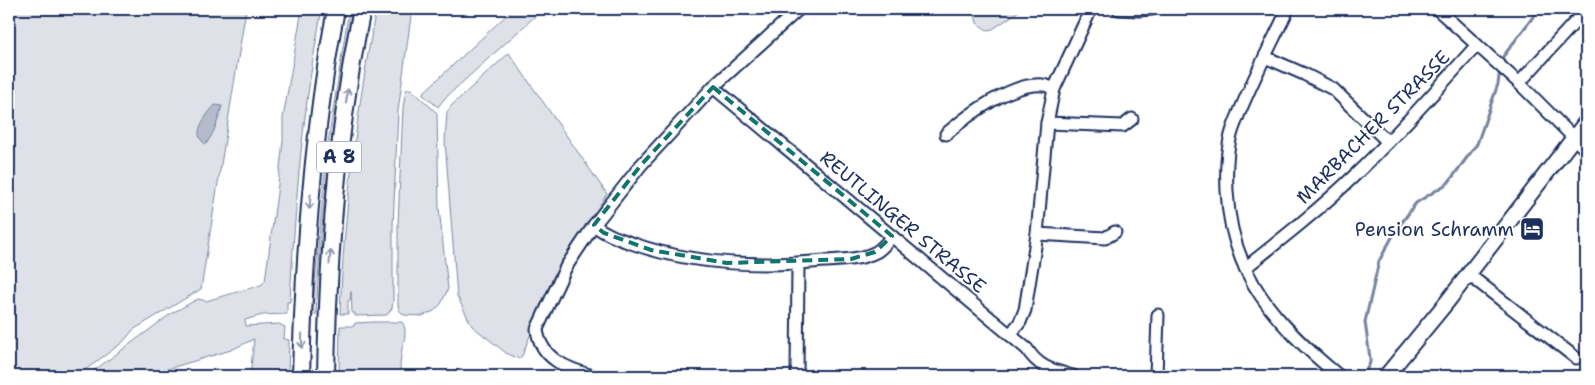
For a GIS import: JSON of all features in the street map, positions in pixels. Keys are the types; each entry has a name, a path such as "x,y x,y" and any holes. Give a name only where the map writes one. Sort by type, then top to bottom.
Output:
{"highway":[{"name":"A 8","path":"301,376 306,250 313,170 321,97 336,9"},
{"name":"A 8","path":"326,376 330,260 340,143 362,9"}],"main road":[{"path":"1386,376 1586,122"}],"street":[{"path":"593,376 560,364 543,348 538,339 537,329 566,267 594,225 641,165 713,87 799,9"},
{"path":"1010,335 1020,322 1025,310 1037,234 1047,123 1054,89 1091,9"},
{"path":"1118,9 1152,9"},
{"path":"1288,9 1233,128 1227,156 1226,177 1229,220 1236,247 1245,268 1265,303 1279,322 1339,376"},
{"path":"1438,9 1519,83 1586,150"},
{"path":"1519,83 1586,10"},
{"name":"MARBACHER STRASSE","path":"1245,268 1327,201 1388,142 1477,45"},
{"path":"1265,57 1333,89 1388,142"},
{"path":"946,134 965,118 1008,93 1036,85 1043,85 1054,89"},
{"name":"REUTLINGER STRASSE","path":"713,87 1027,349 1034,360 1049,369 1072,376"},
{"path":"1047,123 1124,126 1132,119"},
{"path":"594,225 604,233 651,250 727,263 798,264 851,259 875,252 884,246 892,236"},
{"path":"1037,234 1105,238 1115,232"},
{"path":"797,376 798,264"},
{"path":"1468,274 1576,358"},
{"path":"1156,376 1158,314"}],"highlighted area":[{"path":"713,87 892,236 875,252 851,259 727,263 651,250 604,233 594,225 641,165"}],"shaded area":[{"path":"9,9 246,9 201,289 133,330 123,342 77,376 9,376"},
{"path":"302,9 322,9 305,118 294,228 290,302 287,302 287,314 262,315 245,320 246,326 279,324 285,327 284,339 289,340 288,376 250,376 254,339 231,350 154,373 139,376 91,376 92,372 172,313 198,299 206,301 261,285 265,281 283,141 283,118"},
{"path":"349,9 352,9 329,161 316,315 312,315 327,149"},
{"path":"376,9 412,9 398,111 393,226 393,301 392,308 387,315 355,316 355,313 352,313 351,291 350,300 348,301 348,314 340,314 342,275 352,161"},
{"path":"513,9 543,9 444,99 438,107 422,94"},
{"path":"975,9 1022,9 993,29 987,30 977,23"},
{"path":"509,53 607,194 553,277 522,356 519,359 506,353 472,326 457,296 445,141 447,112 451,106"},
{"path":"409,89 437,113 439,208 448,289 441,304 434,311 422,316 404,315 399,310 398,305 398,224 403,107 406,90"},
{"path":"402,322 404,326 405,334 400,376 339,376 340,326 354,326 355,323"}],"water":[{"path":"215,105 222,106 218,121 206,144 201,140 199,130 204,119"}],"waterway":[{"path":"1501,63 1502,58 1539,9"},
{"path":"1363,376 1370,363 1365,322 1379,261 1395,232 1416,203 1448,183 1477,144 1498,84 1500,69"}],"place":[{"name":"Pension Schramm","path":"1532,229"}]}
